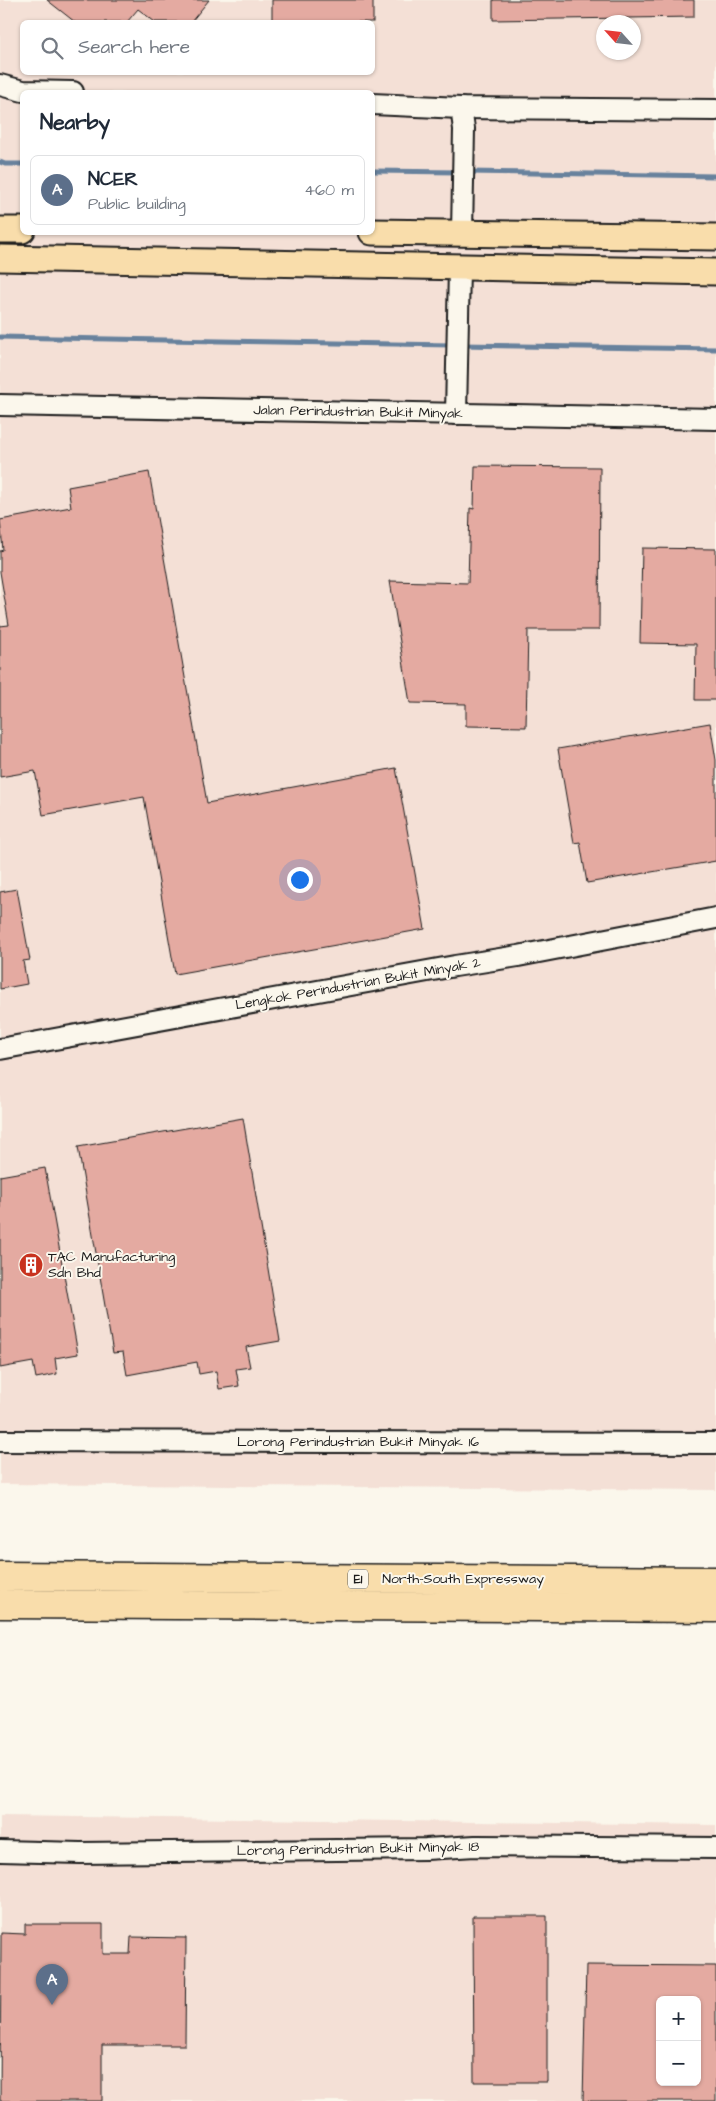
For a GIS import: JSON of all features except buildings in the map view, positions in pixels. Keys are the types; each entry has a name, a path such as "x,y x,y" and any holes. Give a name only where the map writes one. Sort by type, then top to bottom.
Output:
{"highway":[{"name":"North–South Expressway","path":"0,1576 716,1581"},
{"name":"North–South Expressway","path":"0,1604 716,1608"}],"main road":[{"path":"375,232 462,223 716,238"},
{"path":"0,230 20,230"},
{"path":"0,258 460,277 716,272"}],"street":[{"path":"0,85 23,90"},
{"path":"375,104 461,108 716,110"},
{"path":"461,108 464,130 462,223"},
{"path":"457,405 460,277"},
{"name":"Jalan Perindustrian Bukit Minyak","path":"0,405 457,405 716,420"},
{"name":"Lengkok Perindustrian Bukit Minyak 2","path":"0,1049 518,956 716,918"},
{"name":"Lorong Perindustrian Bukit Minyak 16","path":"0,1441 716,1443"},
{"name":"Lorong Perindustrian Bukit Minyak 18","path":"0,1851 426,1849 475,1846 716,1848"}],"shaded area":[{"path":"0,0 716,0 716,1490 0,1484"},
{"path":"0,1816 716,1825 716,2101 0,2101"}],"waterway":[{"path":"0,162 20,164"},
{"path":"375,171 459,172"},
{"path":"468,172 716,176"},
{"path":"0,337 452,345"},
{"path":"460,345 716,349"}],"place":[{"name":"TAC Manufacturing Sdn Bhd","path":"31,1265"},
{"name":"NCER","path":"52,2005"}]}
